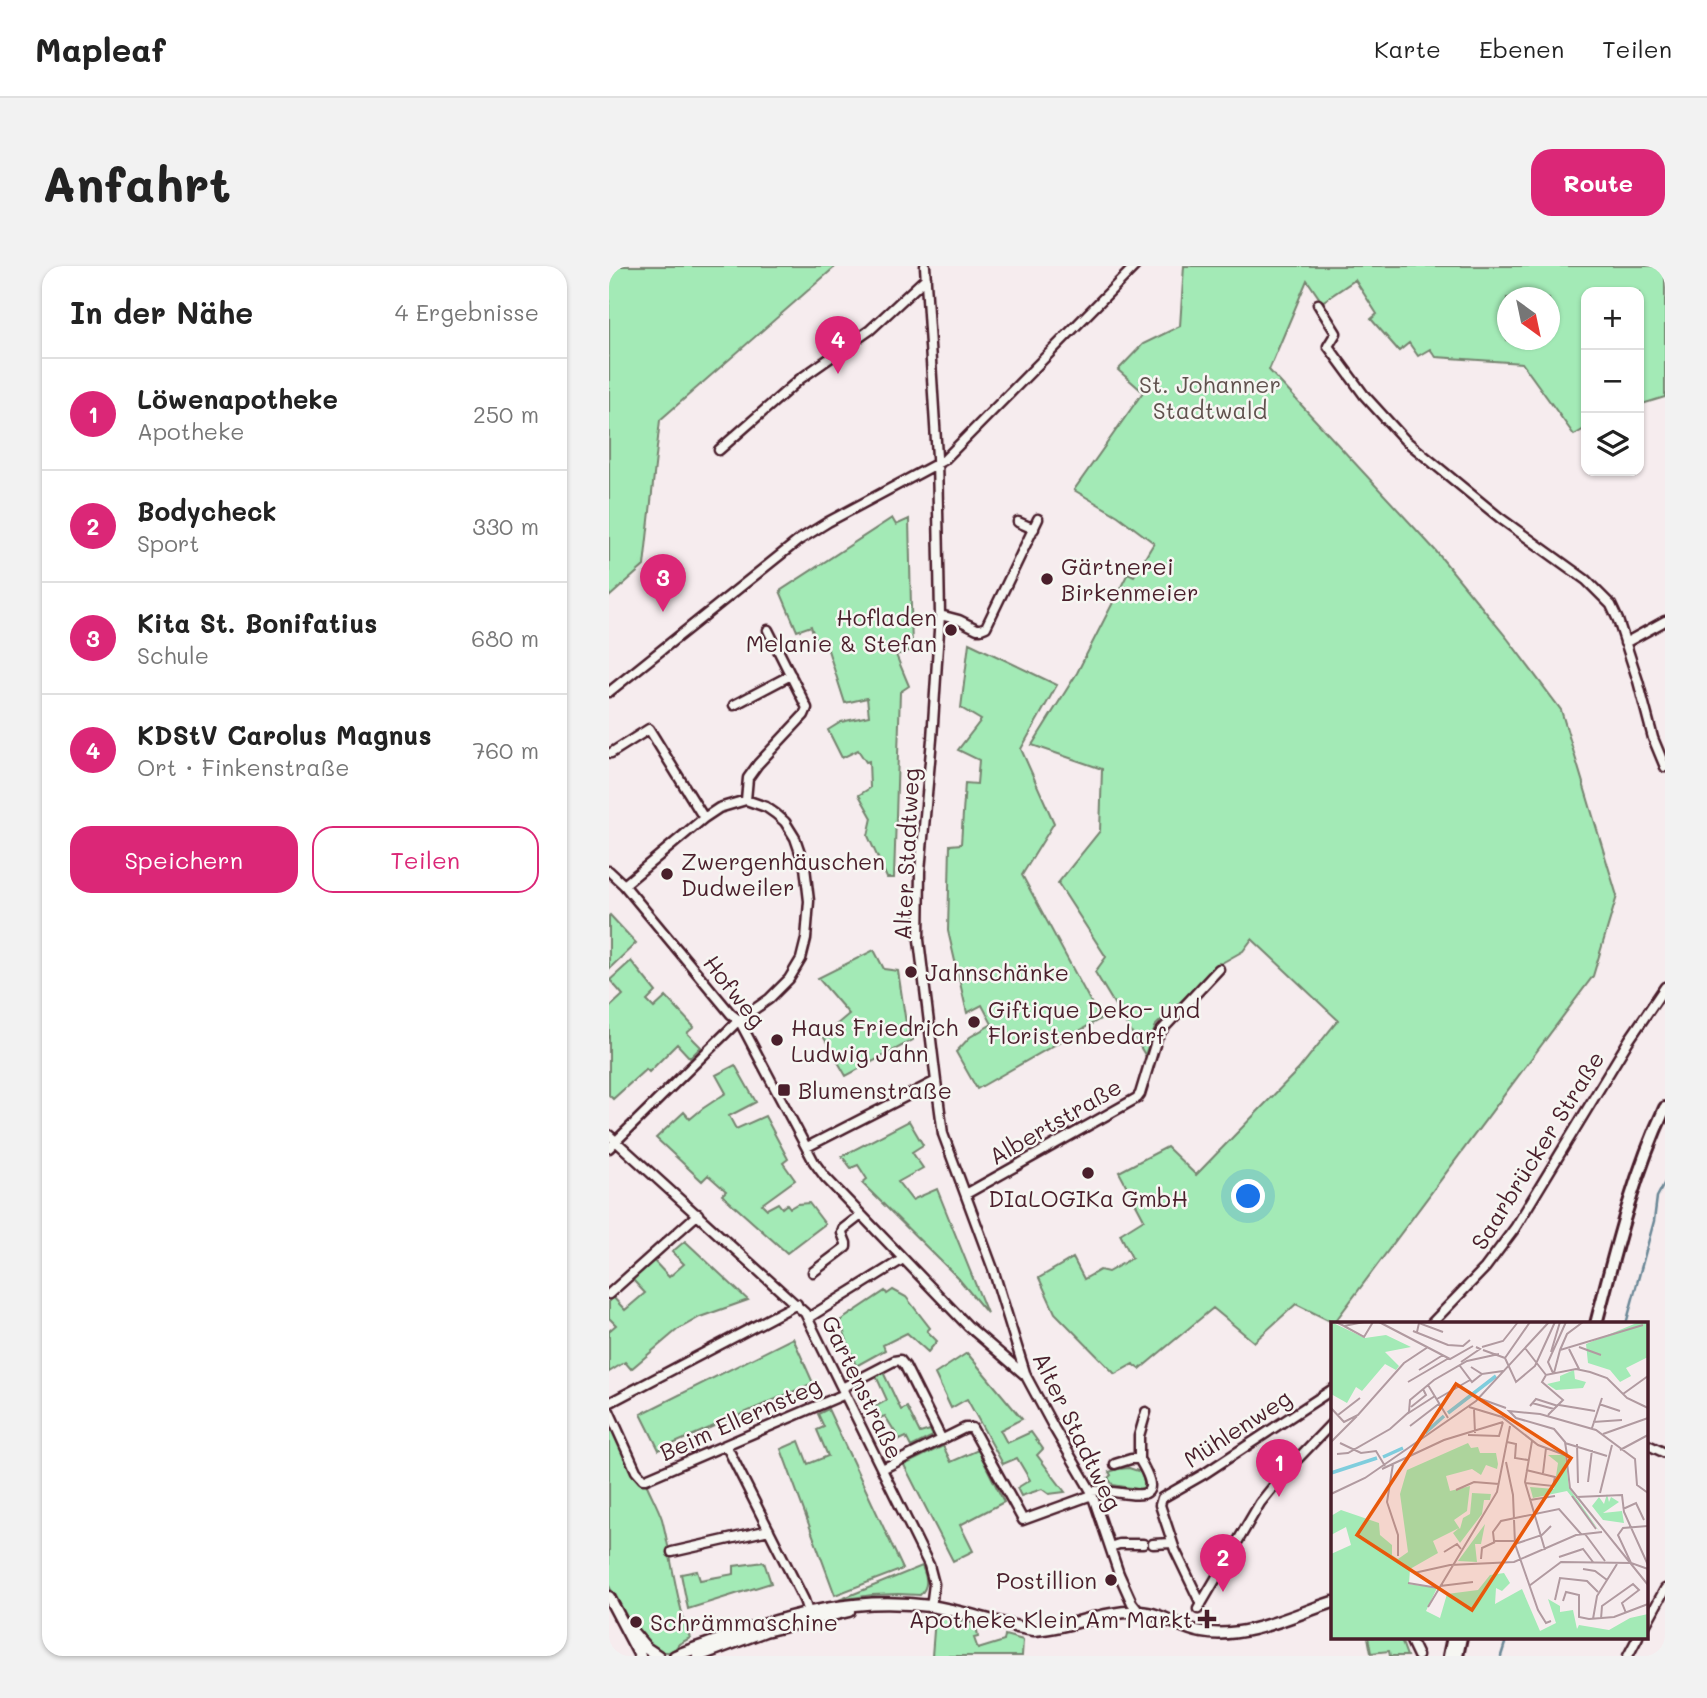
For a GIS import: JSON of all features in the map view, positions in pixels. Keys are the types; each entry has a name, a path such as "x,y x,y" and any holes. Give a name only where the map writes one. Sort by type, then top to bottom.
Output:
{"main road":[{"path":"1597,1322 1630,1200 1665,1108"},
{"path":"1452,1654 1460,1638"}],"street":[{"name":"Alter Stadtweg","path":"925,266 937,465 940,615 920,871 919,940 943,1134 999,1287 1026,1376 1092,1493 1109,1547 1128,1595 1139,1612"},
{"path":"609,692 799,540 937,465 1135,266"},
{"path":"719,450 800,379 870,330 926,278"},
{"path":"1318,304 1336,333 1328,346 1364,395 1405,440 1500,517 1586,580 1611,605 1639,681 1653,738 1665,767"},
{"path":"1493,526 1500,517"},
{"path":"940,615 977,629 986,626 1038,519"},
{"path":"1018,522 1034,529"},
{"path":"1625,643 1665,621"},
{"path":"747,800 748,778 804,715 807,708 768,630"},
{"path":"734,705 791,675"},
{"path":"611,753 649,729 704,818"},
{"path":"609,1148 612,1138 739,1020 769,999 793,974 801,959 806,939 809,901 805,867 795,838 776,814 747,800 719,808 704,818 624,886"},
{"name":"Hofweg","path":"609,872 739,1020 825,1177 968,1326 1026,1376"},
{"name":"Albertstraße","path":"966,1194 1137,1098 1162,1030 1219,968"},
{"name":"Saarbrücker Straße","path":"1433,1322 1485,1268 1515,1228 1629,1040 1665,987"},
{"path":"807,1147 936,1081"},
{"name":"Gartenstraße","path":"612,1138 797,1304 808,1318 932,1570 935,1584 931,1607"},
{"path":"609,1294 698,1214"},
{"path":"813,1272 846,1247 843,1229 862,1215"},
{"path":"808,1318 903,1259"},
{"path":"609,1403 797,1304"},
{"name":"Beim Ellernsteg","path":"609,1411 636,1471 643,1479 650,1479 844,1391 894,1360 900,1360 942,1440"},
{"name":"Mühlenweg","path":"1172,1542 1160,1505 1162,1498 1204,1474 1331,1390"},
{"path":"882,1469 965,1428 972,1428 1023,1520 1100,1489 1144,1494 1150,1487 1150,1481 1139,1459 1139,1436 1146,1412"},
{"path":"1109,1547 1119,1544 1172,1542 1199,1606 1260,1503 1331,1423"},
{"path":"1647,1444 1665,1453"},
{"path":"726,1445 804,1600 809,1616"},
{"path":"1115,1464 1139,1459"},
{"path":"672,1552 769,1530"},
{"path":"1647,1622 1665,1589"},
{"path":"609,1597 640,1656"},
{"path":"698,1656 841,1606 902,1604 931,1607 1034,1630 1139,1612 1200,1632 1221,1634 1258,1628 1331,1602"},
{"path":"618,1614 646,1648 659,1656"},
{"path":"669,1656 756,1627 809,1616"},
{"path":"1409,1638 1418,1656"},
{"path":"1628,1656 1638,1638"}],"green space":[{"path":"609,266 836,266 660,420 644,566 609,597"},
{"name":"St. Johanner Stadtwald","path":"1184,266 1665,266 1665,397 1644,403 1644,287 1581,287 1581,431 1574,435 1522,363 1436,357 1430,349 1418,356 1409,343 1399,351 1371,319 1377,314 1355,280 1322,302 1307,280 1269,370 1435,550 1507,638 1561,710 1617,896 1593,976 1335,1322 1296,1304 1254,1342 1213,1308 1140,1369 1133,1364 1115,1374 1055,1313 1039,1278 1073,1258 1084,1279 1100,1270 1108,1272 1132,1258 1120,1234 1144,1219 1119,1172 1167,1147 1196,1175 1298,1070 1338,1020 1252,939 1243,951 1220,964 1156,1025 1145,1055 1095,972 1106,957 1058,883 1100,831 1102,769 1032,745 1077,673 1128,573 1134,576 1154,543 1118,516 1074,490 1143,392 1118,370 1143,344 1180,326"},
{"path":"892,518 896,525 909,519 912,650 896,655 909,686 900,692 894,878 887,878 868,836 872,818 859,795 870,788 869,761 866,762 858,750 842,758 828,730 841,722 869,716 867,698 845,703 827,647 818,649 811,626 797,631 780,591"},
{"path":"969,643 1057,685 1021,749 1054,823 1022,875 1100,1019 977,1089 956,1052 970,1037 992,1024 982,1005 967,1013 948,931 950,845 961,844 965,783 977,784 979,760 958,750 981,720 961,708"},
{"path":"609,916 636,943 609,969"},
{"path":"874,950 884,969 898,971 908,1036 913,1036 913,1040 846,1076 823,1036 849,1014 818,978"},
{"path":"631,961 656,992 647,1001 654,1008 666,997 694,1027 687,1033 701,1047 690,1058 677,1044 649,1072 646,1069 613,1099 609,1095 609,1008 623,995 610,980"},
{"path":"735,1065 756,1102 729,1116 736,1129 765,1116 788,1159 783,1163 795,1180 762,1204 767,1209 778,1203 782,1208 787,1204 790,1208 809,1203 825,1224 787,1253 722,1195 726,1191 708,1175 702,1181 656,1138 684,1112 690,1119 726,1093 716,1075"},
{"path":"909,1121 923,1145 912,1152 923,1168 898,1182 912,1200 937,1189 987,1313 958,1278 862,1183 867,1179 858,1165 851,1168 842,1156"},
{"path":"685,1241 748,1300 700,1317 677,1330 631,1369 625,1362 609,1372 609,1331 616,1325 609,1318 609,1301 613,1297 625,1310 645,1293 632,1279 653,1260 669,1277 684,1264 672,1252"},
{"path":"893,1290 906,1297 930,1328 927,1331 937,1341 928,1352 907,1333 883,1345 885,1350 856,1366 840,1321 885,1291 887,1294"},
{"path":"793,1338 813,1383 659,1450 641,1414"},
{"path":"967,1353 1022,1419 1000,1430 1007,1443 1031,1432 1043,1449 1037,1455 1065,1492 1049,1494 1042,1489 1021,1496 1017,1488 1030,1480 1017,1458 1003,1464 967,1399 951,1408 935,1374"},
{"path":"883,1372 901,1410 907,1407 920,1433 930,1430 933,1436 911,1447 906,1437 900,1440 885,1416 880,1418 873,1408 887,1400 876,1376"},
{"path":"828,1409 903,1569 835,1595 781,1449 799,1441 808,1464 828,1456 817,1430 824,1427 818,1414"},
{"path":"609,1418 634,1474 640,1482 646,1483 662,1519 681,1609 690,1638 669,1652 653,1650 628,1621 609,1586"},
{"path":"943,1446 951,1462 978,1450 1004,1502 960,1525 973,1551 953,1561 904,1465"},
{"path":"1129,1468 1141,1472 1143,1488 1113,1485 1108,1478 1111,1475 1109,1472"},
{"path":"764,1562 771,1583 688,1609 681,1574 697,1571 700,1580 734,1574 734,1566"},
{"path":"922,1566 926,1582 920,1595 872,1595 839,1600"},
{"path":"938,1615 976,1624 978,1637 974,1638 978,1649 1004,1641 1005,1635 1023,1640 1022,1656 932,1656 935,1618"},
{"path":"1368,1638 1400,1638 1407,1656 1390,1656 1389,1651 1371,1653"}],"waterway":[{"path":"1627,1322 1654,1221 1657,1197 1665,1182"},
{"path":"1501,1656 1507,1638"}],"place":[{"name":"KDStV Carolus Magnus","path":"838,374"},
{"name":"Gärtnerei Birkenmeier","path":"1047,579"},
{"name":"Kita St. Bonifatius","path":"663,612"},
{"name":"Hofladen Melanie & Stefan","path":"951,630"},
{"name":"Zwergenhäuschen Dudweiler","path":"667,874"},
{"name":"Jahnschänke","path":"911,972"},
{"name":"Giftique Deko- und Floristenbedarf","path":"974,1022"},
{"name":"Haus Friedrich Ludwig Jahn","path":"777,1040"},
{"name":"Blumenstraße","path":"784,1090"},
{"name":"DIaLOGIKa GmbH","path":"1088,1173"},
{"name":"Löwenapotheke","path":"1279,1497"},
{"name":"Postillion","path":"1111,1580"},
{"name":"Bodycheck","path":"1223,1592"},
{"name":"Apotheke Klein Am Markt","path":"1207,1619"},
{"name":"Schrämmaschine","path":"636,1622"}]}
